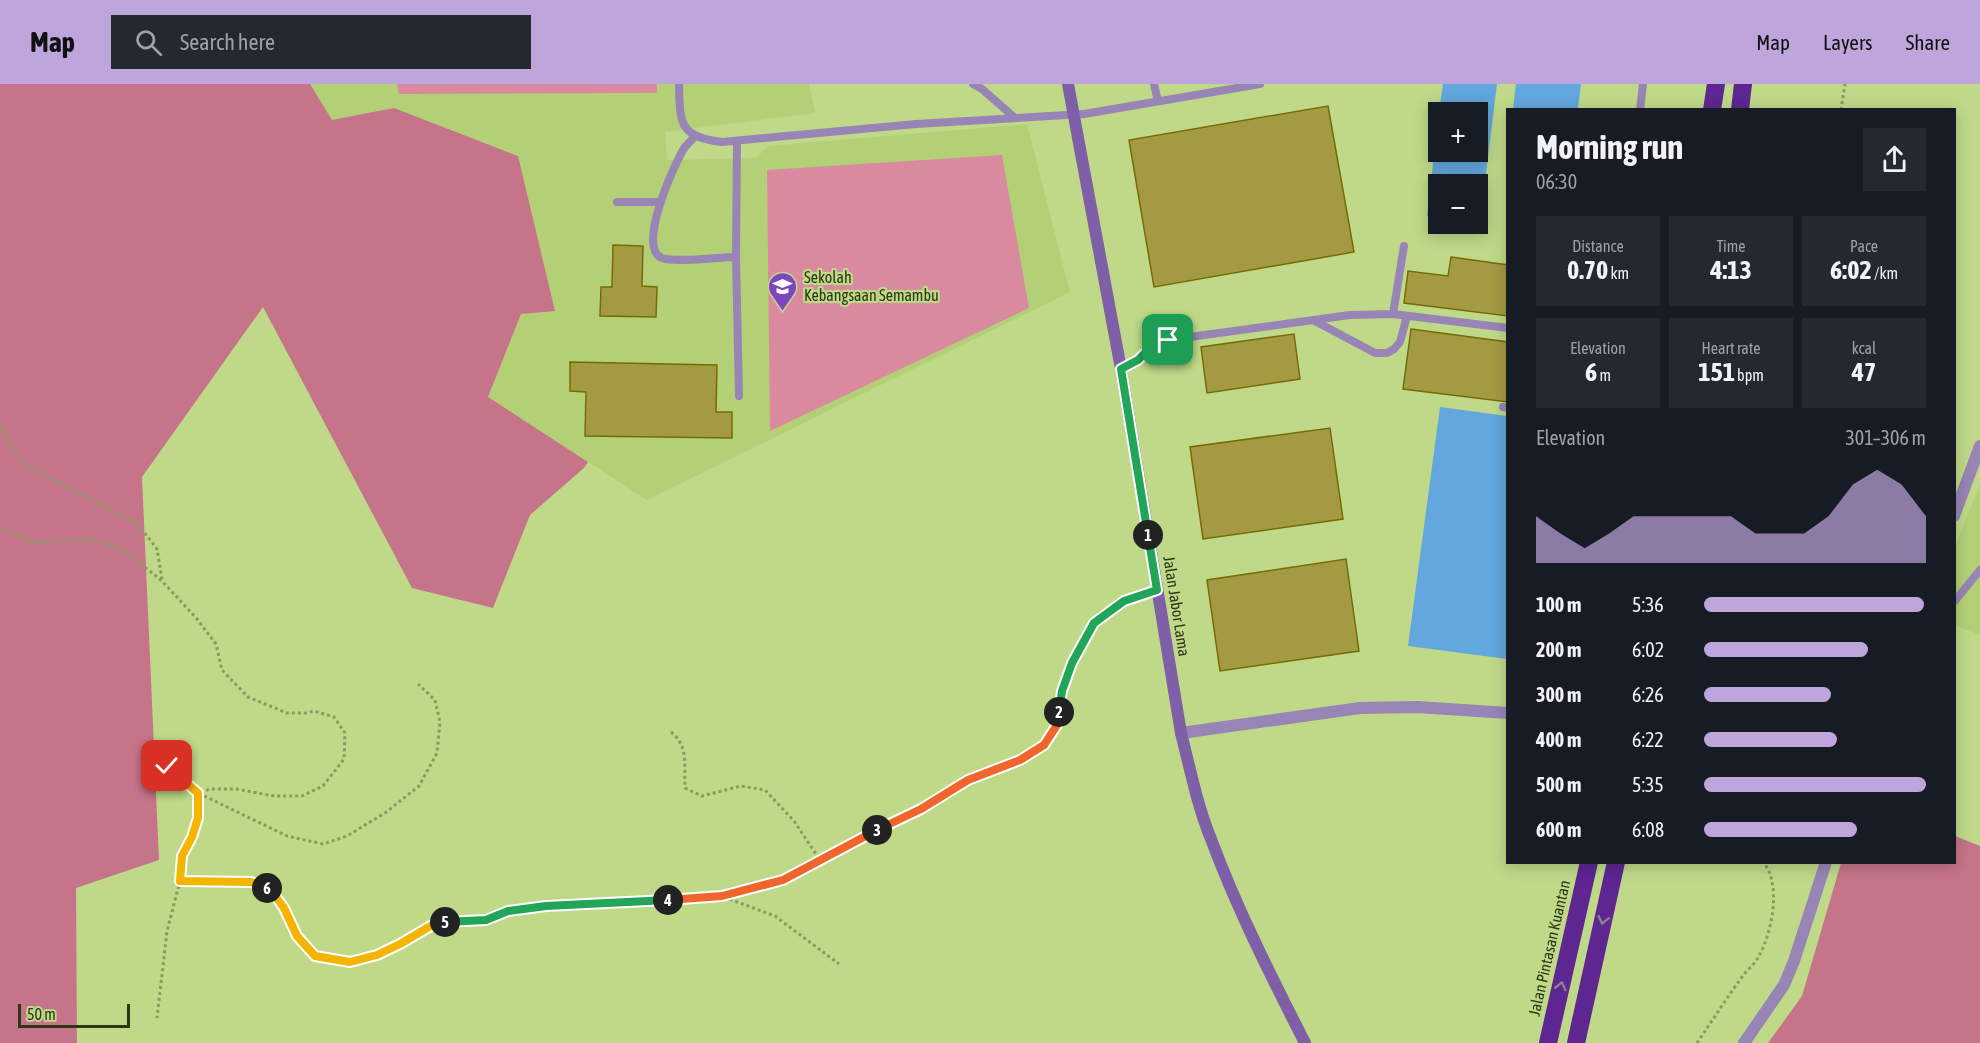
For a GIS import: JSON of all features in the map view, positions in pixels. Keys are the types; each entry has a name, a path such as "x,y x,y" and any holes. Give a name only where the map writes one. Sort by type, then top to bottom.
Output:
{"highway":[{"path":"1712,108 1716,84"},
{"path":"1740,108 1743,84"},
{"name":"Jalan Pintasan Kuantan","path":"1548,1043 1589,864"},
{"path":"1576,1043 1616,864"}],"street":[{"name":"Jalan Jabor Lama","path":"1068,84 1121,369 1181,733 1195,790 1210,837 1249,932 1305,1043"},
{"path":"1956,511 1980,446"},
{"path":"1181,733 1360,708 1417,707 1506,713"},
{"path":"1744,1043 1784,985 1825,864"}],"lane":[{"path":"679,84 680,120 686,129 695,136 714,141 737,142 915,124 1110,111 1260,84"},
{"path":"973,84 1014,117"},
{"path":"1155,84 1158,101"},
{"path":"1640,108 1643,84"},
{"path":"695,136 684,148 675,165 654,220 653,243 656,254 662,258 673,259 736,257"},
{"path":"737,142 736,257 739,396"},
{"path":"617,202 661,202"},
{"path":"1393,314 1404,246"},
{"path":"1121,369 1138,360 1149,349 1168,340 1312,319 1393,314 1506,328"},
{"path":"1312,319 1375,353 1386,353 1400,342 1407,316"},
{"path":"1956,600 1980,570"}],"path":[{"path":"1841,108 1845,84"},
{"path":"0,425 9,444 27,466 138,524 157,549 162,581"},
{"path":"0,528 36,543 95,540 125,551 162,581 197,619 216,644 222,670 248,697 287,713 314,711 334,717 345,733 344,759 323,786 302,796 274,796 236,789 210,789 198,793"},
{"path":"180,881 251,882 271,890 284,908 297,936 315,956 350,962 377,955 434,924 458,920 486,920 508,911 546,906 633,903 722,896 783,880 921,809 968,780 1020,760 1044,745 1057,725 1062,691 1072,663 1094,623 1124,601 1157,590"},
{"path":"167,766 198,793 287,836 323,844 347,836 385,813 419,786 437,753 440,722 435,700 418,684"},
{"path":"671,732 684,748 685,788 702,796 741,786 765,790 794,821 820,860"},
{"path":"157,1018 166,931 180,881 182,856 192,837 198,818 198,793"},
{"path":"1697,1043 1743,976 1759,957 1768,931 1774,900 1773,876 1764,864"},
{"path":"722,896 775,916 839,964"}],"shaded area":[{"path":"0,84 310,84 332,120 394,108 518,156 555,311 521,314 488,397 588,462 530,515 493,608 412,588 263,307 142,477 159,860 76,888 77,1043 0,1043"},
{"name":"Sekolah Kebangsaan Semambu","path":"310,84 809,84 815,113 665,132 667,160 755,158 769,146 1027,124 1070,292 647,500 488,397 521,314 555,310 394,108 332,121"},
{"path":"397,84 657,84 657,93 399,94"},
{"path":"1002,155 1029,308 770,431 767,170"},
{"path":"1980,484 1980,635 1956,625 1956,544"},
{"path":"1956,836 1980,846 1980,1043 1768,1043 1802,996 1841,864 1956,864"}],"water":[{"path":"1443,84 1497,84 1488,157 1488,102 1440,102"},
{"path":"1516,84 1581,84 1578,108 1513,108"},
{"path":"1433,162 1487,162 1486,174 1432,174"},
{"path":"1440,407 1506,416 1506,659 1408,646"}],"building":[{"path":"1328,106 1354,252 1154,287 1129,140"},
{"path":"613,245 643,246 642,286 657,287 656,317 600,316 601,287 612,287"},
{"path":"1451,257 1506,265 1506,316 1404,303 1408,271 1448,276"},
{"path":"1411,329 1506,342 1506,402 1403,389"},
{"path":"1294,334 1300,379 1207,393 1201,347"},
{"path":"570,362 717,365 716,412 732,412 732,438 585,436 586,392 570,391"},
{"path":"1330,428 1343,519 1203,539 1190,447"},
{"path":"1346,559 1359,651 1220,671 1207,580"}],"place":[{"name":"Sekolah Kebangsaan Semambu","path":"783,312"}],"route":[{"path":"167,766 198,793 198,818 192,837 182,856 180,881 251,882 271,890 284,908 297,936 315,956 350,962 377,955 434,924 458,920 486,920 508,911 546,906 633,903 722,896 783,880 858,839 921,809 968,780 1020,760 1044,745 1057,725 1062,691 1072,663 1094,623 1124,601 1157,590 1121,369 1138,360 1159,342 1168,340"}]}
